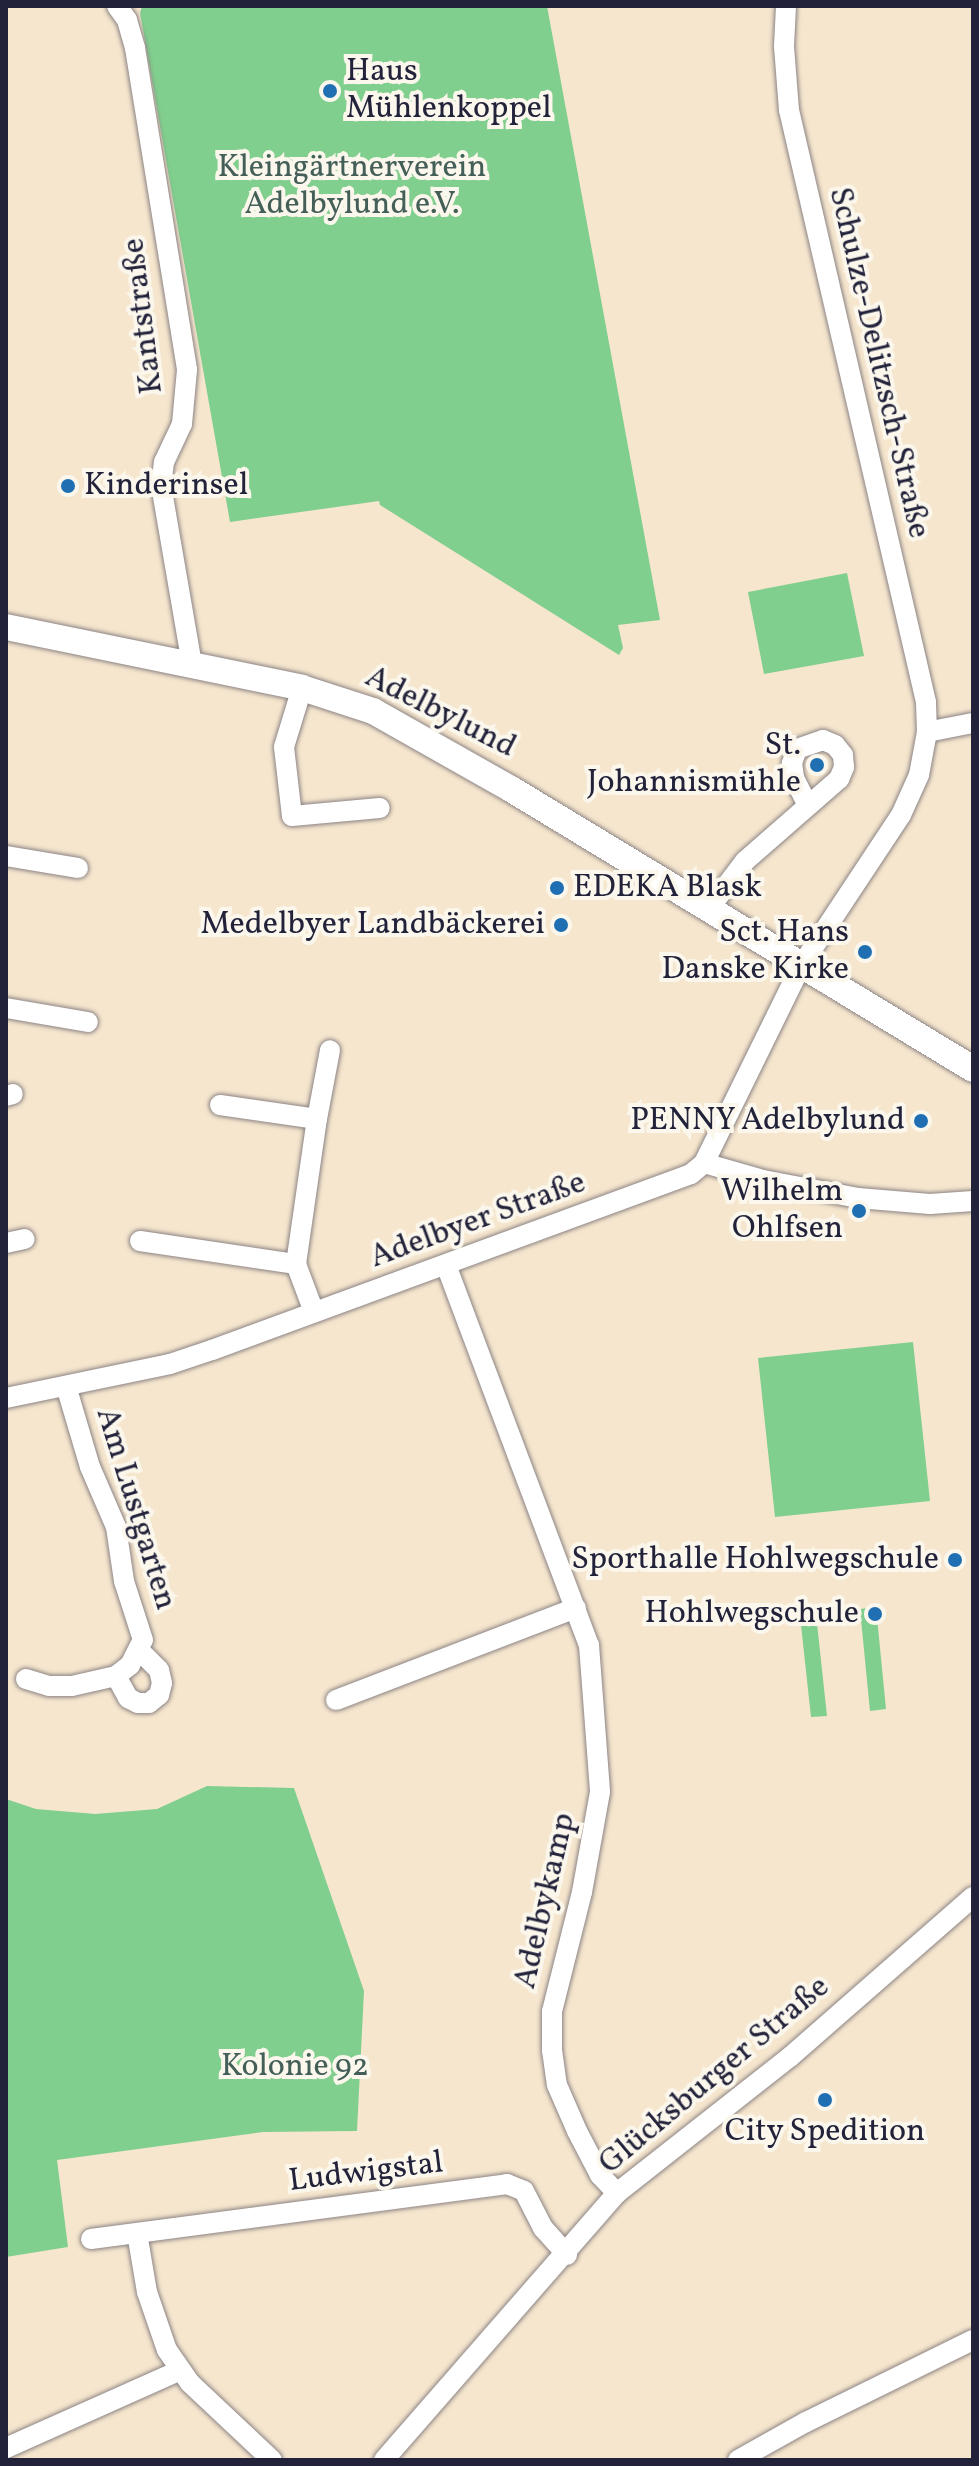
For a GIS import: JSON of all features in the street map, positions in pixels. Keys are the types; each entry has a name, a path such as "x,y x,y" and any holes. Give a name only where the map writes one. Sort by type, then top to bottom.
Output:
{"street":[{"name":"Kantstraße","path":"117,6 127,20 135,48 187,370 182,424 164,462 161,485 192,665"},
{"name":"Schulze-Delitzsch-Straße","path":"704,1163 801,966 901,815 919,775 927,732 926,702 789,110 784,46 786,6"},
{"name":"Adelbylund","path":"6,627 302,688 360,707 401,725 973,1069"},
{"path":"302,688 284,747 292,816 380,808"},
{"path":"927,732 973,723"},
{"path":"708,910 745,861 803,811"},
{"path":"6,856 78,868"},
{"path":"6,1008 88,1022"},
{"path":"314,1312 296,1264 330,1050"},
{"path":"220,1105 317,1119"},
{"path":"704,1163 763,1180 858,1198 930,1204 973,1201"},
{"name":"Adelbyer Straße","path":"6,1398 170,1364 691,1174 704,1163"},
{"path":"140,1241 296,1264"},
{"name":"Adelbykamp","path":"446,1265 576,1608 593,1670 600,1792 584,1880 552,2011 552,2050 557,2085 577,2131 600,2175 617,2193"},
{"name":"Am Lustgarten","path":"66,1386 90,1467 116,1527 124,1581 143,1640 139,1650 116,1676 128,1698 138,1703 149,1703 159,1695 162,1683 159,1670 139,1650"},
{"path":"336,1700 576,1608"},
{"path":"26,1679 49,1686 72,1686 116,1676"},
{"name":"Glücksburger Straße","path":"384,2460 567,2255 617,2193 790,2057 973,1897"},
{"name":"Ludwigstal","path":"91,2239 507,2184 524,2191 543,2228 567,2255"},
{"path":"137,2233 147,2292 167,2350 180,2370 272,2460"},
{"path":"738,2460 806,2422 973,2340"},
{"path":"6,2448 180,2370"}],"green space":[{"name":"Kleingärtnerverein Adelbylund e.V.","path":"142,6 547,6 660,620 618,625 623,648 619,655 380,505 379,501 230,522 140,13"},
{"path":"847,573 864,656 764,674 748,592"},
{"path":"913,1342 930,1501 775,1517 758,1358"},
{"path":"876,1607 886,1709 870,1711 860,1609"},
{"path":"816,1614 827,1716 811,1717 800,1616"},
{"name":"Kolonie 92","path":"207,1786 294,1788 364,1991 357,2131 263,2132 57,2160 68,2247 6,2257 6,1799 36,1809 95,1814 157,1809"}],"place":[{"name":"Haus Mühlenkoppel","path":"330,91"},
{"name":"Kinderinsel","path":"68,486"},
{"name":"St. Johannismühle","path":"817,765"},
{"name":"EDEKA Blask","path":"557,888"},
{"name":"Medelbyer Landbäckerei","path":"561,925"},
{"name":"Sct. Hans Danske Kirke","path":"865,952"},
{"name":"PENNY Adelbylund","path":"921,1121"},
{"name":"Wilhelm Ohlfsen","path":"859,1211"},
{"name":"Sporthalle Hohlwegschule","path":"955,1560"},
{"name":"Hohlwegschule","path":"875,1614"},
{"name":"City Spedition","path":"825,2100"}]}
